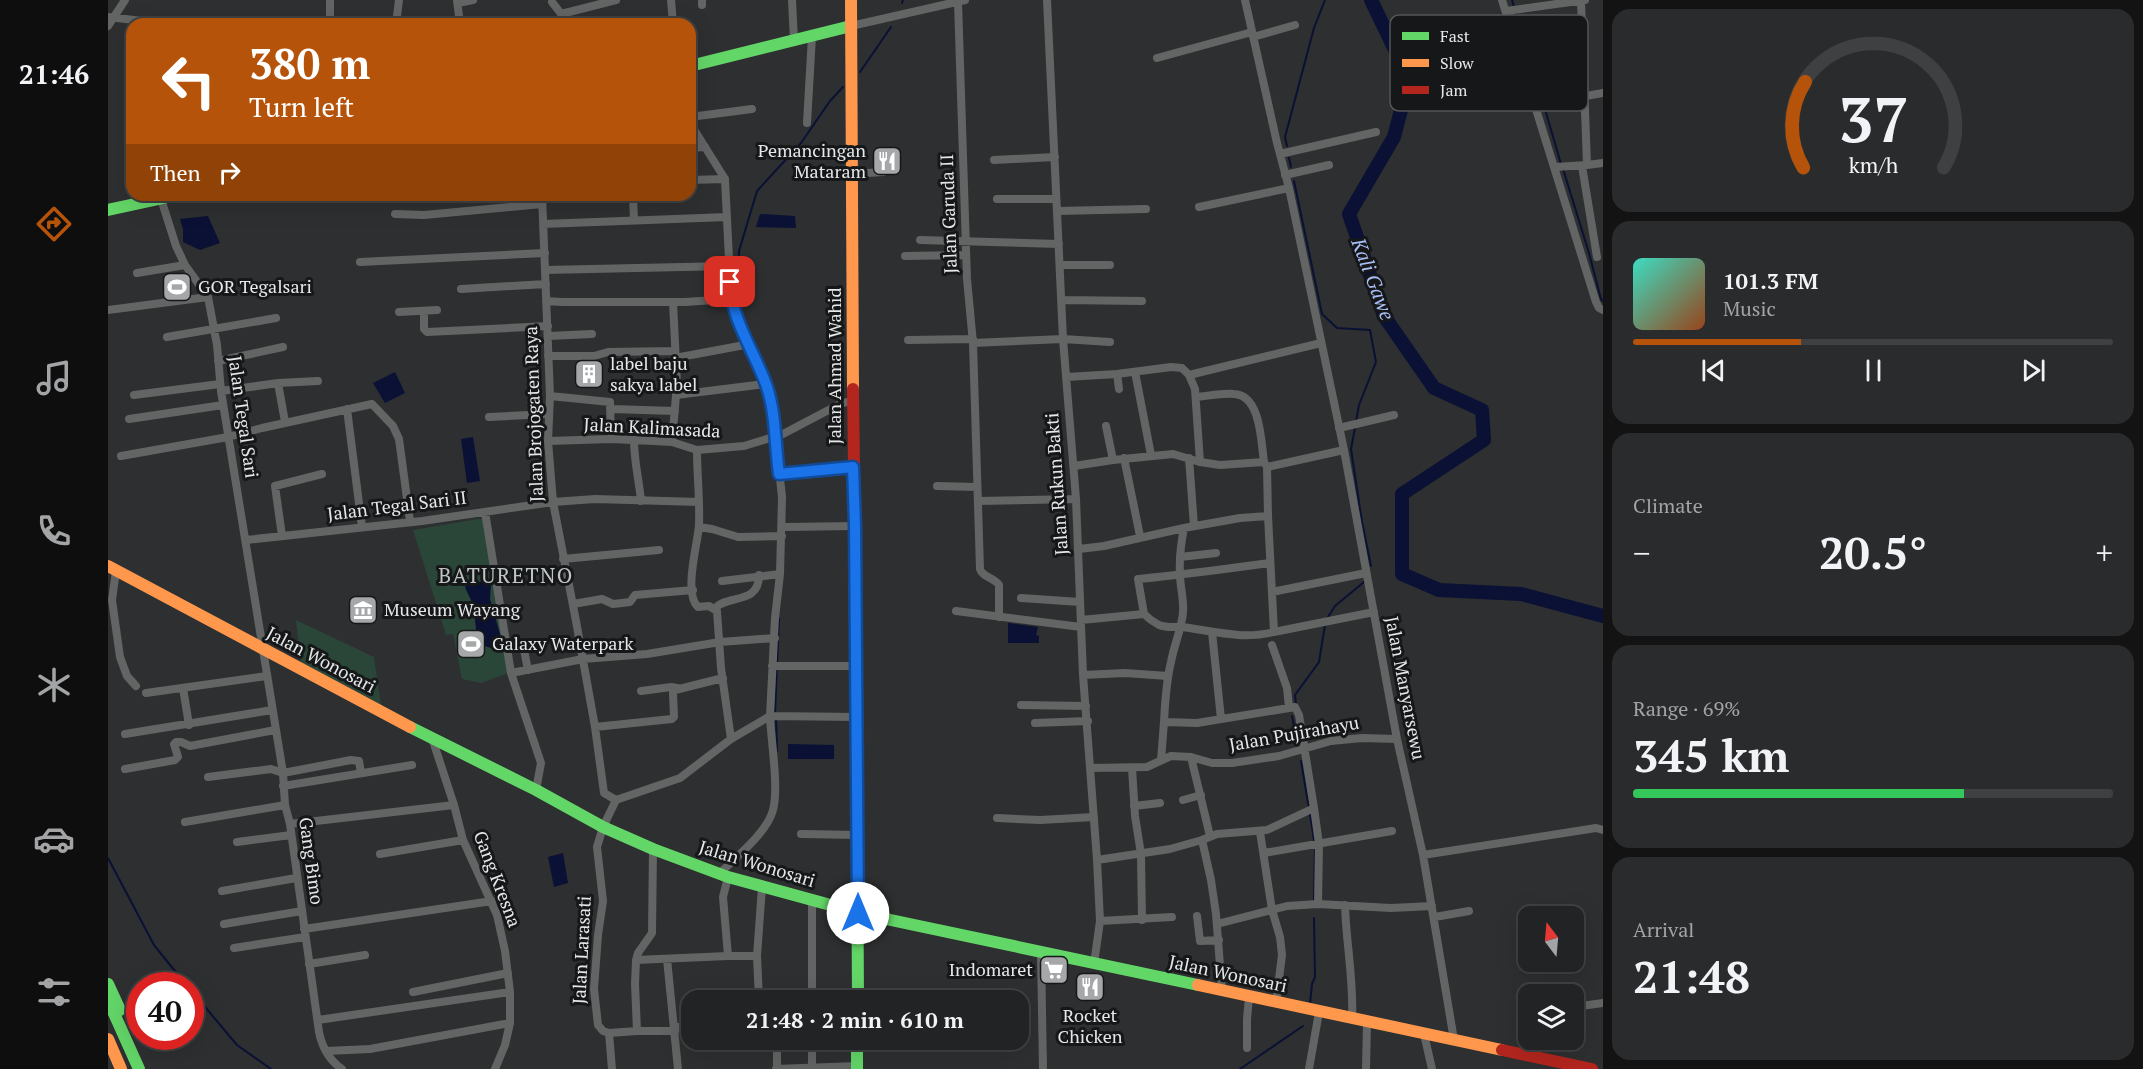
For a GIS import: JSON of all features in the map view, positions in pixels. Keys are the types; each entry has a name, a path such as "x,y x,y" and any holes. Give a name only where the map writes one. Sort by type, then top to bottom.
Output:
{"main road":[{"name":"Jalan Ahmad Wahid","path":"851,0 858,990"},
{"path":"696,64 851,27"},
{"path":"108,210 136,201"},
{"name":"Jalan Wonosari","path":"112,568 385,715 536,790 603,827 653,849 723,875 858,913 1592,1069"},
{"path":"108,984 147,1069"},
{"path":"108,1000 140,1069"},
{"path":"108,1020 129,1069"},
{"path":"108,1039 121,1069"},
{"path":"857,1050 857,1067"}],"street":[{"path":"108,26 111,17 125,0"},
{"path":"330,0 330,18"},
{"path":"397,18 399,0"},
{"path":"459,18 458,2 473,0"},
{"path":"561,14 616,0"},
{"path":"671,0 673,18"},
{"path":"792,0 794,40"},
{"path":"851,27 963,0"},
{"name":"Jalan Garuda II","path":"963,0 966,255 973,341 980,569 983,574 999,585 999,617"},
{"name":"Jalan Rukun Bakti","path":"1047,0 1063,339 1074,466 1083,675 1088,721 1100,921 1094,964"},
{"name":"Jalan Manyarsewu","path":"1245,0 1289,188 1344,450 1397,739 1435,917 1454,1040"},
{"path":"1502,0 1512,10 1514,15"},
{"path":"1512,10 1583,0 1583,15"},
{"path":"552,2 564,18"},
{"path":"111,17 126,19"},
{"path":"1156,58 1295,25"},
{"path":"807,123 812,36"},
{"path":"1588,96 1603,93"},
{"path":"696,116 752,109"},
{"path":"1543,111 1560,167 1593,257"},
{"path":"1585,111 1585,165 1596,302 1603,310"},
{"path":"1280,154 1376,132"},
{"path":"696,133 725,179 731,299 739,325 750,344 772,406 782,473 782,536 775,638 773,811 754,840 723,875 728,956"},
{"path":"696,148 705,147"},
{"path":"993,160 1055,157"},
{"path":"1560,167 1603,163"},
{"path":"1285,175 1329,165"},
{"path":"852,174 883,172"},
{"path":"696,180 725,179"},
{"path":"1199,207 1289,188"},
{"path":"998,199 1056,199"},
{"name":"Jalan Tegal Sari","path":"162,201 176,246 185,265 208,297 220,388 263,650"},
{"path":"395,214 424,215 534,201"},
{"name":"Jalan Brojogaten Raya","path":"542,201 550,396 548,441 553,502 595,727 604,794 616,800"},
{"path":"633,201 634,220"},
{"path":"1057,211 1146,209"},
{"path":"543,224 727,217"},
{"path":"921,240 1059,244"},
{"path":"360,262 544,253"},
{"path":"905,256 966,255"},
{"path":"137,273 185,265"},
{"path":"1060,266 1110,265"},
{"path":"545,270 729,266"},
{"path":"461,289 546,284"},
{"path":"108,310 208,297"},
{"path":"546,301 562,303 714,302 731,299"},
{"path":"1062,300 1142,301"},
{"path":"672,442 676,394 673,302"},
{"path":"399,312 437,310"},
{"path":"424,312 424,329 427,332 548,326"},
{"path":"167,337 276,318"},
{"path":"548,336 592,334"},
{"path":"908,340 1063,339 1110,342"},
{"path":"1189,375 1321,343"},
{"path":"548,356 594,356 608,352 675,355 750,344"},
{"path":"218,361 283,347"},
{"path":"1066,377 1117,374 1171,367 1182,368 1189,375 1195,389 1200,462"},
{"path":"1135,372 1151,455"},
{"path":"1117,374 1119,389"},
{"path":"134,395 318,381"},
{"path":"278,383 285,422"},
{"path":"676,394 765,384"},
{"path":"1196,398 1235,394 1248,400 1257,416 1265,465 1274,632"},
{"path":"550,396 609,401 611,439"},
{"name":"Jalan Kalimasada","path":"548,441 611,439 672,442 696,450 744,446 778,437 840,404 853,403"},
{"path":"121,456 228,437 285,422 375,404 396,431 402,455 410,521"},
{"path":"129,419 223,405"},
{"path":"347,409 362,527"},
{"path":"611,409 675,411"},
{"path":"489,417 549,414"},
{"path":"1339,428 1394,415"},
{"path":"1106,426 1113,460"},
{"path":"634,440 634,462 638,471 641,501"},
{"path":"696,450 699,527 693,555 694,604 698,607 709,606 717,611 731,738"},
{"path":"1074,466 1124,458 1173,454 1220,465 1265,465 1344,450"},
{"path":"1124,458 1140,536"},
{"path":"1189,458 1194,526"},
{"path":"782,473 853,467"},
{"path":"282,536 275,486 322,474"},
{"path":"937,486 977,487"},
{"name":"Jalan Tegal Sari II","path":"246,540 553,502 595,499 699,502"},
{"path":"978,501 1076,499"},
{"path":"485,512 511,673 541,763 536,790"},
{"path":"1079,549 1104,546 1140,536 1194,526 1268,516"},
{"path":"786,527 855,526"},
{"path":"699,527 738,537 782,536"},
{"path":"1161,760 1168,676 1183,611 1180,558 1184,528"},
{"path":"563,559 659,550"},
{"path":"1180,558 1216,553"},
{"path":"1270,563 1229,570 1138,579 1144,614 1157,624 1238,635 1257,635 1374,612"},
{"path":"112,568 112,600 120,657 127,676 136,686"},
{"path":"1272,592 1366,573"},
{"path":"722,580 780,574"},
{"path":"715,608 719,604 739,600 753,592 759,584 759,575"},
{"path":"573,604 602,599 613,604 622,603 631,601 635,595 693,590"},
{"path":"1021,598 1080,602"},
{"path":"956,611 999,617 1081,623 1144,614"},
{"path":"1212,632 1221,720"},
{"path":"511,673 583,659 647,654 720,642 775,638"},
{"path":"523,645 528,669"},
{"path":"1272,645 1287,688 1289,707"},
{"name":"Gang Bimo","path":"263,650 322,1044 335,1065 342,1069"},
{"path":"776,666 857,666"},
{"path":"1083,675 1125,673 1168,676"},
{"path":"146,693 267,676"},
{"path":"641,691 677,688 723,678"},
{"path":"183,688 189,725"},
{"path":"595,727 672,719 674,717 674,693 677,688"},
{"path":"1021,705 1086,706"},
{"path":"1164,722 1186,724 1221,720 1295,707 1299,715 1311,808 1319,844 1315,905"},
{"path":"125,734 272,710"},
{"path":"616,800 680,778 731,738 774,716 857,717"},
{"path":"1035,723 1088,721"},
{"path":"125,769 175,760 178,757 174,744 176,742 190,746 275,730"},
{"name":"Gang Kresna","path":"431,737 463,840 497,915 508,973 510,1023 505,1045 495,1069"},
{"name":"Jalan Pujirahayu","path":"1091,768 1147,767 1171,756 1212,763 1232,763 1279,756 1331,741 1362,738 1397,739"},
{"path":"1191,758 1201,795 1219,940 1222,991"},
{"path":"208,777 271,769 283,773 351,760 359,761 361,773"},
{"path":"283,786 412,765"},
{"path":"1132,768 1134,806 1141,854 1142,920"},
{"path":"1183,800 1201,795"},
{"name":"Jalan Larasati","path":"609,1033 603,1031 598,1025 594,989 603,902 597,847 603,827 616,800"},
{"path":"1134,806 1160,802"},
{"path":"185,822 285,805"},
{"path":"290,824 454,805"},
{"path":"1097,860 1170,849 1206,838 1260,832 1311,808"},
{"path":"997,818 1040,820 1094,817"},
{"path":"1423,855 1596,828 1603,830"},
{"path":"1264,853 1392,831"},
{"path":"1260,832 1272,910 1280,937 1282,955 1276,1003"},
{"path":"801,834 858,835"},
{"path":"237,842 291,835"},
{"path":"380,854 463,840"},
{"path":"637,1030 634,984 636,960 638,953 652,933 653,849"},
{"path":"222,891 296,878"},
{"path":"759,990 757,956 762,887"},
{"path":"234,948 305,933 492,901"},
{"path":"812,901 812,990"},
{"path":"1217,924 1287,906 1345,905 1391,908 1432,906"},
{"path":"1345,905 1345,930 1353,982 1352,1019"},
{"path":"224,924 302,911"},
{"path":"1435,917 1469,911"},
{"path":"1197,916 1200,940 1219,940"},
{"path":"1100,921 1172,917"},
{"path":"1041,952 1043,1069"},
{"path":"309,964 365,955"},
{"path":"636,960 757,956"},
{"path":"667,959 678,1069"},
{"path":"413,992 508,973"},
{"path":"318,1020 510,992"},
{"path":"1247,1048 1250,997"},
{"path":"1584,1006 1603,1003"},
{"path":"1309,1069 1318,1012"},
{"path":"1366,1069 1367,1022"},
{"path":"326,1051 370,1049 510,1023"},
{"path":"612,1069 609,1033 681,1028"},
{"path":"1424,1034 1432,1069"},
{"path":"777,1050 777,1069 857,1067"},
{"path":"812,1050 812,1067"}],"green space":[{"name":"Galaxy Waterpark","path":"484,518 508,673 481,683 462,679 453,634 446,635 413,530"},
{"path":"296,620 374,657 382,713 301,665"}],"water":[{"path":"760,214 795,216 796,228 756,227"},
{"path":"208,216 220,243 200,250 183,242 180,219"},
{"path":"395,372 405,393 385,403 373,383"},
{"path":"473,437 480,481 467,483 461,439"},
{"path":"488,581 491,583 490,599 502,641 493,648 486,646 478,638 473,605 465,587 471,583"},
{"path":"1008,623 1038,627 1036,635 1039,636 1039,643 1008,643"},
{"path":"788,744 834,745 834,759 788,759"},
{"path":"563,853 568,883 554,887 548,857"}],"waterway":[{"path":"1287,146 1285,137 1314,28 1325,0"},
{"name":"Kali Gawe","path":"1371,0 1390,40"},
{"path":"1512,0 1516,15"},
{"path":"860,72 891,27"},
{"path":"741,317 737,300 739,251 757,191 801,143 830,101 843,87"},
{"name":"Kali Gawe","path":"1401,111 1394,137 1349,214 1384,316 1434,388 1482,410 1484,440 1402,494 1402,574 1439,590 1521,594 1603,616"},
{"path":"1545,111 1561,164"},
{"path":"1289,158 1291,167"},
{"path":"1563,169 1603,301"},
{"path":"1294,181 1322,314 1337,328 1370,330 1376,362 1359,405 1356,422"},
{"path":"760,360 769,383"},
{"path":"1355,428 1351,449 1371,566"},
{"path":"1328,617 1335,606 1364,582"},
{"path":"775,712 779,619"},
{"path":"1296,704 1295,695 1319,662 1325,625"},
{"path":"1292,716 1298,747"},
{"path":"776,718 777,751"},
{"path":"1301,761 1309,808"},
{"path":"1310,814 1314,840"},
{"path":"1314,900 1315,849"},
{"path":"108,858 154,945 176,972"},
{"path":"1310,1004 1315,977 1314,918"},
{"path":"204,1006 237,1045 271,1069"},
{"path":"1240,1069 1303,1026"}],"traffic: fast":[{"path":"696,65 851,26"},
{"path":"108,210 149,201"},
{"path":"410,727 536,790 603,827 653,849 728,877 867,915 1198,985"},
{"path":"857,830 858,990"},
{"path":"108,984 120,1010"},
{"path":"108,1000 139,1069"},
{"path":"857,1050 857,1069"}],"traffic: slow":[{"path":"851,0 853,389"},
{"path":"108,566 410,727"},
{"path":"856,627 857,830"},
{"path":"1198,985 1502,1050"},
{"path":"108,1039 121,1069"}],"traffic: jam":[{"path":"853,389 856,627"},
{"path":"1502,1050 1592,1069"}],"place":[{"name":"Pemancingan Mataram","path":"887,161"},
{"name":"GOR Tegalsari","path":"177,287"},
{"name":"label baju sakya label","path":"589,374"},
{"name":"Museum Wayang","path":"363,610"},
{"name":"Galaxy Waterpark","path":"471,644"},
{"name":"Indomaret","path":"1054,970"},
{"name":"Rocket Chicken","path":"1090,987"}],"district":[{"name":"BATURETNO","path":"506,576"}],"route":[{"path":"730,282 731,299 739,325 750,344 772,406 779,474 853,467 858,913"}]}
